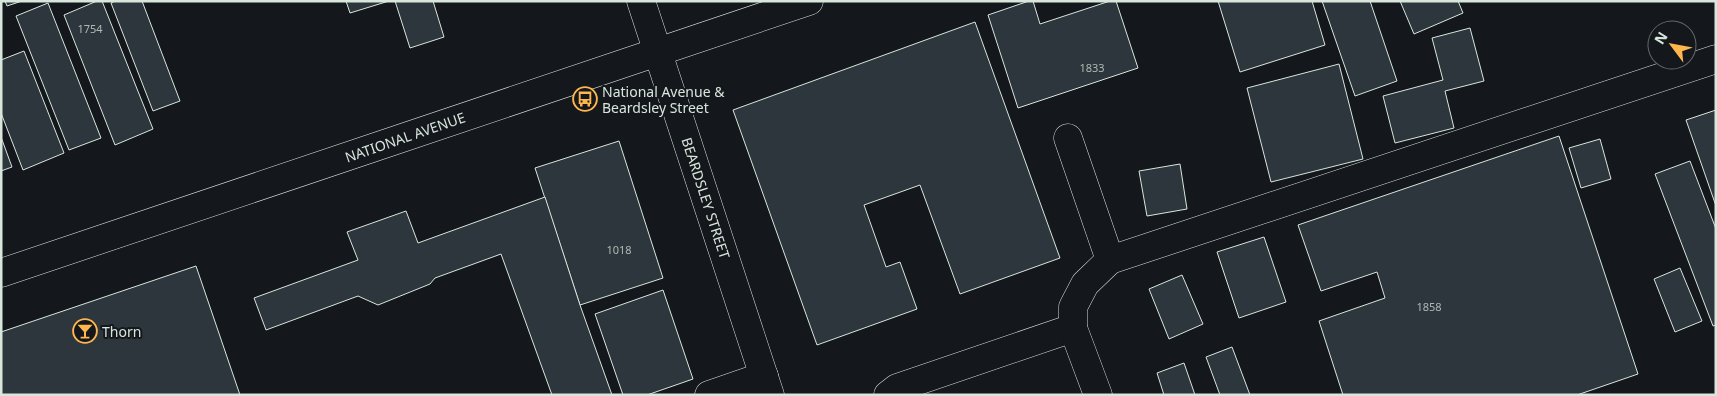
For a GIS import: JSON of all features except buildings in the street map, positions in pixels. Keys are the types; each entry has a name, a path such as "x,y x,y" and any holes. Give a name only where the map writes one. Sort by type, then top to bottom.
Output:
{"main road":[{"name":"BEARDSLEY STREET","path":"641,1 767,385"},
{"name":"NATIONAL AVENUE","path":"1,273 809,1"},
{"path":"1098,395 1073,328 1073,307 1085,284 1110,260 1716,59"},
{"path":"1068,138 1110,260"},
{"path":"888,395 897,388 1073,328"},
{"path":"709,395 767,385"}],"place":[{"name":"National Avenue & Beardsley Street","path":"585,99"},
{"name":"Thorn","path":"85,331"}]}
